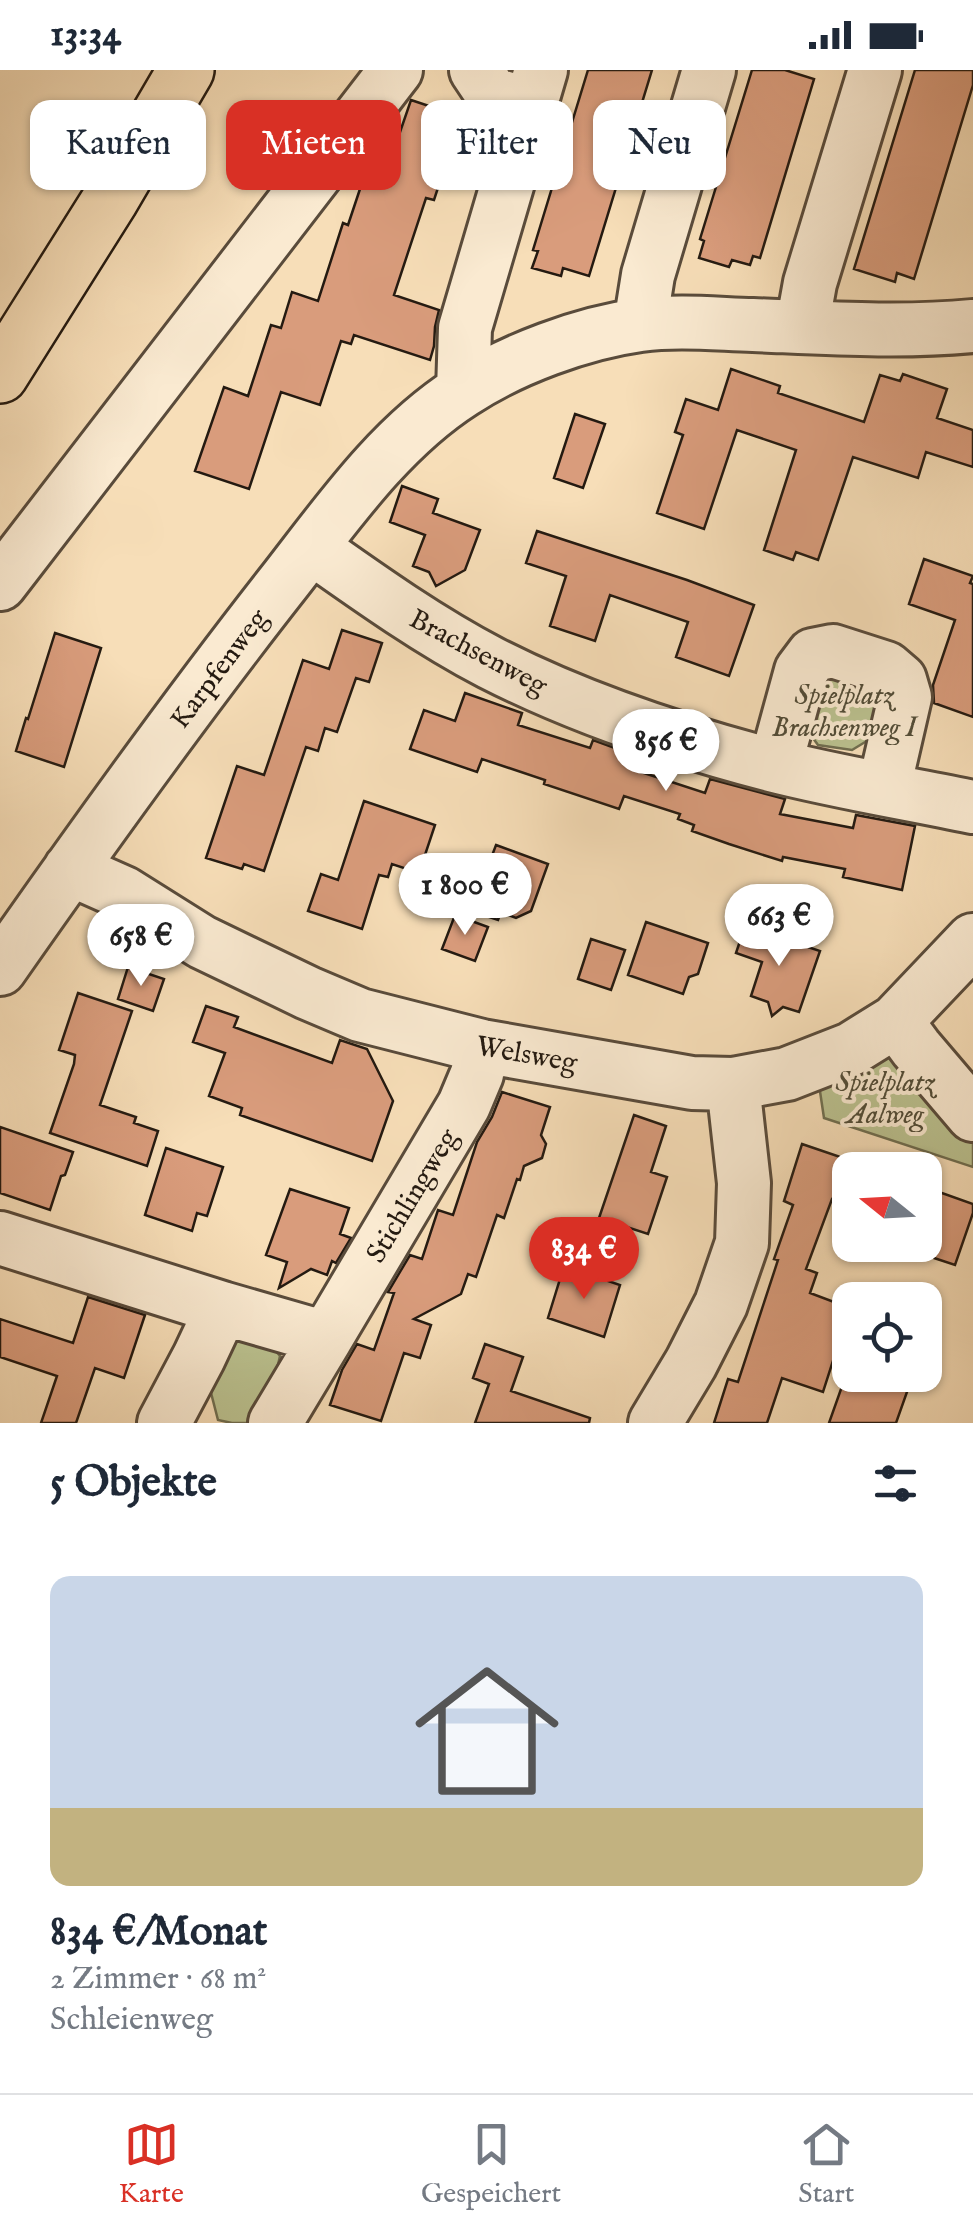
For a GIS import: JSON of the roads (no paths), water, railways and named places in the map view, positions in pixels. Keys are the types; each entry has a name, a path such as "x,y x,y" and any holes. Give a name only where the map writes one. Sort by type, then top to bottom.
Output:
{"main road":[{"path":"0,375 186,70"}],"street":[{"path":"0,584 396,70"},
{"path":"462,391 465,328 536,87 492,94 476,70"},
{"path":"640,325 648,275 708,70"},
{"path":"802,327 810,284 874,70"},
{"name":"Karpfenweg","path":"0,969 203,686 310,547 382,459 462,391 535,355 640,325 882,329 969,314"},
{"name":"Brachsenweg","path":"310,547 410,615 491,662 576,702 630,723 775,766 973,807"},
{"path":"775,766 801,671 813,655 833,651 886,668 900,680 905,697 884,788"},
{"name":"Welsweg","path":"70,869 124,894 202,942 360,1014 482,1046 692,1083 733,1084 787,1074 850,1049 896,1020 973,940"},
{"path":"896,1020 973,1115"},
{"name":"Stichlingweg","path":"274,1423 464,1105 482,1046"},
{"path":"654,1423 691,1364 721,1304 742,1243 744,1183 733,1084"},
{"path":"0,1238 326,1338"},
{"path":"164,1423 222,1308"}],"park label":[{"name":"Spielplatz Brachsenweg I","path":"844,710"},
{"name":"Spielplatz Aalweg","path":"885,1097"}]}
